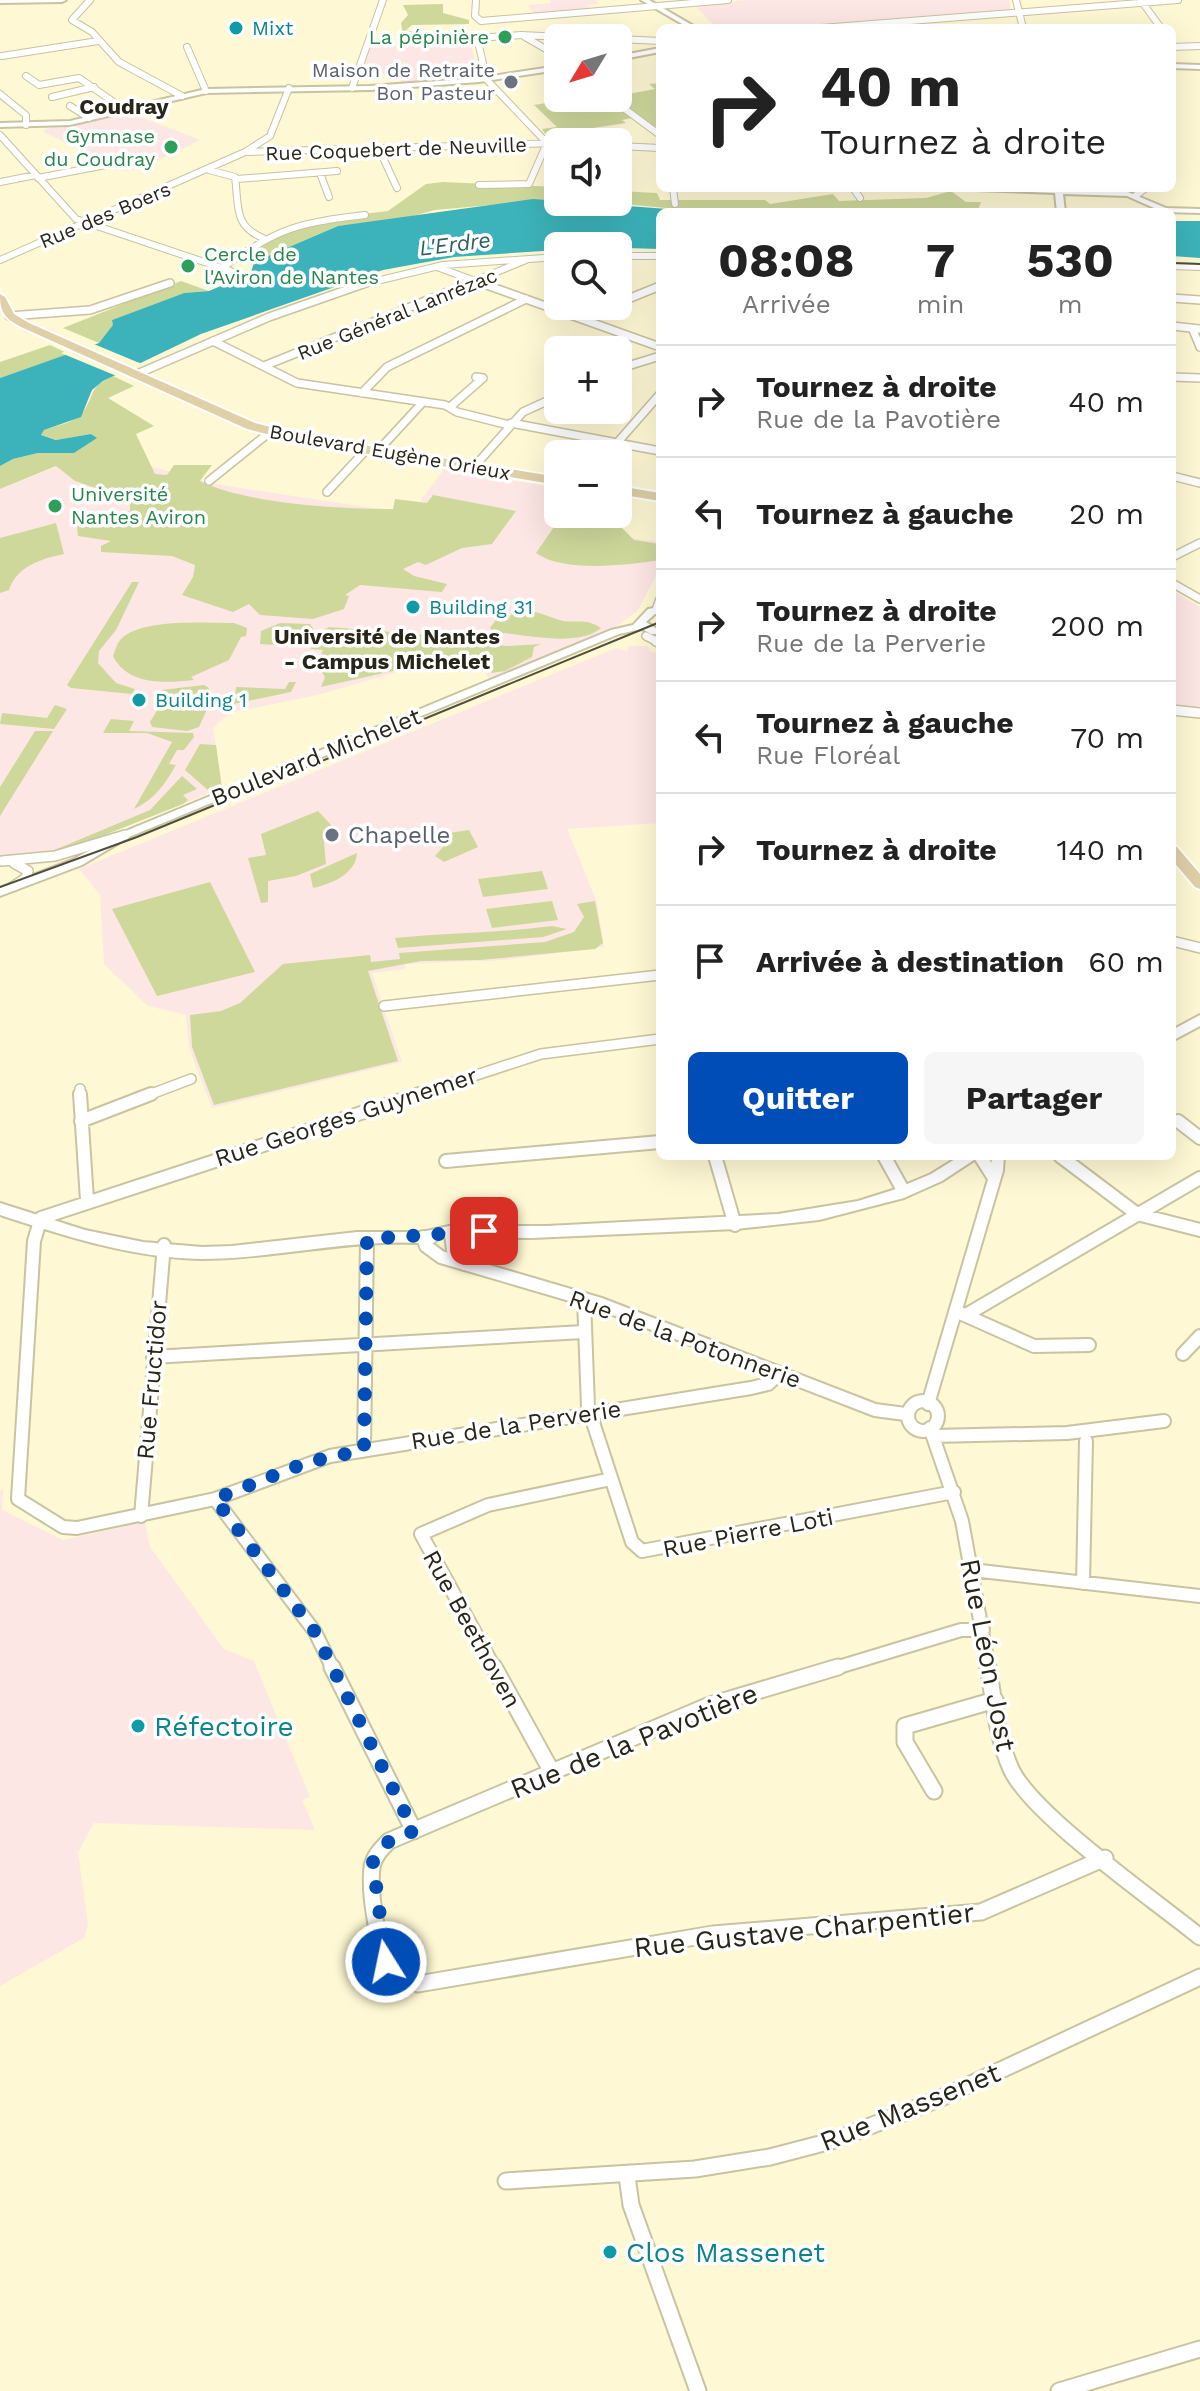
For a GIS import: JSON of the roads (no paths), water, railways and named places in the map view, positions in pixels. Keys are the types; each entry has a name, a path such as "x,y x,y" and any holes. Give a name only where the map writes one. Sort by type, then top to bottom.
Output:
{"main road":[{"path":"0,1 62,0"},
{"path":"0,297 5,316"},
{"name":"Boulevard Eugène Orieux","path":"5,316 135,373 200,406 270,432 544,479"},
{"path":"632,492 656,496"},
{"path":"1176,858 1200,876"},
{"path":"1176,858 1200,884"},
{"path":"1176,1034 1200,1020"},
{"path":"903,1190 951,1160"},
{"path":"0,1199 98,1240 216,1253 367,1239 769,1220 830,1212 903,1190 964,1160"},
{"path":"0,1209 42,1218"}],"street":[{"path":"90,0 72,20 119,62 182,96"},
{"path":"352,88 368,35 383,0"},
{"path":"476,0 475,16 481,21 728,0"},
{"path":"644,0 687,24"},
{"path":"1016,0 1022,24"},
{"path":"868,24 1178,0"},
{"path":"1142,2 1158,24"},
{"path":"520,19 521,35"},
{"path":"924,19 929,24"},
{"path":"544,36 482,35 477,38 487,79 544,140"},
{"path":"521,35 544,48"},
{"path":"632,40 656,41"},
{"path":"2,56 98,41"},
{"path":"1176,47 1200,46"},
{"path":"187,47 206,91"},
{"path":"632,55 656,51"},
{"path":"1176,66 1200,67"},
{"path":"0,125 89,118 122,107 206,91 352,88 487,79 544,70"},
{"path":"26,76 39,85 79,78 122,107"},
{"path":"52,97 94,87"},
{"path":"245,152 270,136 289,88"},
{"path":"0,94 26,115 26,125"},
{"path":"70,106 89,118"},
{"path":"629,112 656,132"},
{"path":"0,135 76,219 226,269 263,238 306,221 365,215"},
{"name":"Rue Coquebert de Neuville","path":"245,152 544,143"},
{"path":"632,147 656,148"},
{"path":"379,149 397,188"},
{"path":"479,185 529,184 544,150"},
{"name":"Rue des Boers","path":"0,260 245,152"},
{"path":"0,182 116,163"},
{"path":"209,170 237,179 337,171"},
{"path":"320,173 329,197"},
{"path":"237,179 235,205 242,223 248,232 263,238"},
{"path":"674,192 675,204"},
{"path":"856,192 860,198"},
{"path":"1042,192 1135,196 1160,208"},
{"path":"1135,196 1140,192"},
{"path":"1059,193 1061,208"},
{"path":"1176,209 1200,211"},
{"path":"632,256 656,256"},
{"path":"135,373 384,278 436,267 544,257"},
{"name":"Rue Général Lanrézac","path":"264,366 522,264 526,258"},
{"path":"1176,266 1200,267"},
{"path":"436,267 544,305"},
{"path":"5,316 90,310 170,283"},
{"path":"632,297 656,288"},
{"path":"1176,298 1200,300"},
{"path":"362,393 387,367 526,299"},
{"path":"586,320 656,346"},
{"path":"1176,326 1196,329 1200,347"},
{"path":"213,341 300,383 450,407 510,424 600,440"},
{"path":"632,365 656,357"},
{"path":"450,407 483,378 476,377"},
{"path":"1176,377 1200,378"},
{"path":"620,440 656,399"},
{"path":"327,492 423,402"},
{"path":"474,467 510,424 529,409 544,402"},
{"path":"209,481 270,432"},
{"path":"632,446 656,450"},
{"path":"1176,477 1200,483"},
{"path":"1176,555 1200,543"},
{"path":"1176,585 1200,599"},
{"name":"Boulevard Michelet","path":"5,890 65,867 125,835 635,626 656,612"},
{"path":"635,626 637,634 656,635"},
{"path":"1176,710 1200,713"},
{"path":"1,861 55,856 125,835"},
{"path":"1,861 65,867"},
{"path":"5,890 28,874 27,869 16,863"},
{"path":"1176,942 1200,948"},
{"path":"384,1006 656,975"},
{"name":"Rue Georges Guynemer","path":"42,1218 87,1200 541,1054 656,1040"},
{"path":"81,1121 191,1079"},
{"path":"80,1089 87,1200"},
{"path":"1178,1121 1200,1138"},
{"path":"446,1161 656,1142"},
{"path":"716,1160 734,1222"},
{"path":"886,1160 903,1190"},
{"path":"983,1160 994,1178"},
{"path":"928,1404 961,1313 997,1160"},
{"path":"1065,1160 1137,1214 1200,1230"},
{"path":"961,1313 1200,1178"},
{"name":"Rue de la Perverie","path":"42,1218 18,1499 69,1529 215,1499 308,1462 364,1450 751,1388 768,1384 780,1373"},
{"path":"451,1236 455,1255 464,1264"},
{"name":"Rue de la Potonnerie","path":"423,1237 431,1251 464,1264 584,1299 875,1410 905,1414"},
{"path":"364,1450 367,1239"},
{"name":"Rue Fructidor","path":"141,1516 163,1248"},
{"name":"Rue Pierre Loti","path":"584,1299 583,1332 589,1413 632,1542 648,1552 954,1492"},
{"path":"961,1313 1034,1346 1089,1345"},
{"path":"153,1357 583,1332"},
{"path":"1183,1354 1200,1336"},
{"path":"932,1432 941,1417 938,1410 928,1404 912,1405 905,1414 914,1426 932,1432 1067,1433 1164,1421"},
{"name":"Rue Léon Jost","path":"932,1432 954,1492 972,1570 1003,1747 1012,1772 1041,1808 1200,1937"},
{"path":"1083,1583 1086,1441"},
{"name":"Rue Beethoven","path":"552,1772 421,1534 488,1505 611,1479"},
{"path":"215,1499 315,1632 414,1831"},
{"path":"972,1570 1200,1596"},
{"name":"Rue de la Pavotière","path":"375,1889 372,1868 377,1853 389,1841 720,1701 950,1633 983,1630"},
{"path":"934,1791 905,1742 905,1726 995,1700"},
{"name":"Rue Gustave Charpentier","path":"375,1889 386,1962 398,1977 418,1984 713,1934 981,1912 1105,1858"},
{"name":"Rue Massenet","path":"506,2181 627,2176 752,2160 852,2135 916,2110 1200,1977"},
{"path":"627,2176 631,2205 698,2391"},
{"path":"1059,2391 1200,2349"}],"water":[{"name":"L'Erdre","path":"533,199 544,200 544,216 632,216 632,206 656,208 656,249 632,248 632,232 544,232 544,251 454,257 383,270 201,334 103,381 92,390 81,417 44,430 41,435 56,440 91,434 97,438 74,453 38,453 13,459 0,466 0,378 99,343 113,325 112,320 184,293 209,291 251,273 254,262 338,226"},
{"path":"1176,221 1200,221 1200,258 1176,256"}],"tram line":[{"path":"1176,263 1200,264"},
{"path":"0,887 137,837 656,624"}],"place":[{"name":"Mixt","path":"236,28"},
{"name":"La pépinière","path":"505,37"},
{"name":"Maison de Retraite Bon Pasteur","path":"511,82"},
{"name":"Gymnase du Coudray","path":"171,147"},
{"name":"Cercle de l'Aviron de Nantes","path":"188,266"},
{"name":"Université Nantes Aviron","path":"55,506"},
{"name":"Building 31","path":"413,607"},
{"name":"Building 1","path":"139,700"},
{"name":"Chapelle","path":"332,835"},
{"name":"Réfectoire","path":"138,1726"},
{"name":"Clos Massenet","path":"610,2252"}],"district":[{"name":"Coudray","path":"124,106"},
{"name":"Université de Nantes - Campus Michelet","path":"387,648"}]}
